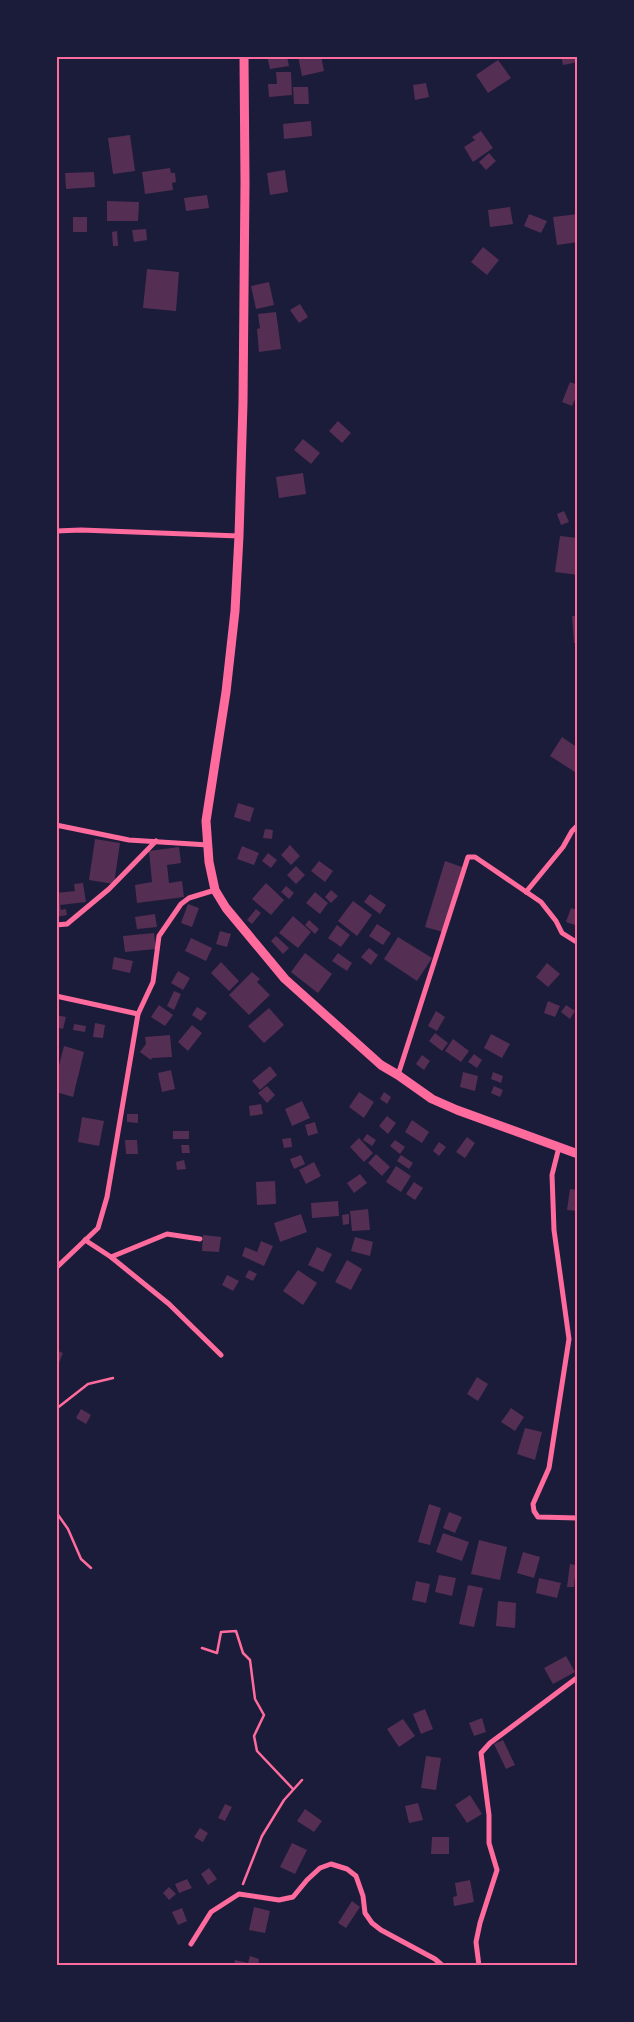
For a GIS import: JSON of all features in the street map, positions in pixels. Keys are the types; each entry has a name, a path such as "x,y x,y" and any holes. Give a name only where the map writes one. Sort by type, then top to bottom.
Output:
{"street":[{"path":"244,56 245,192 239,536 235,611 226,692 206,821 215,890 226,908 285,979 381,1065 432,1099 578,1154"},
{"path":"56,531 81,530 239,536"},
{"path":"56,825 129,840 208,845"},
{"path":"526,892 554,859 578,825"},
{"path":"56,924 67,924 109,890 156,841"},
{"path":"398,1075 468,858 475,857 547,908 562,933 578,943"},
{"path":"56,1268 98,1228 107,1197 138,1014 153,982 159,936 181,904 189,898 215,890"},
{"path":"56,996 138,1014"},
{"path":"559,1147 552,1175 554,1230 569,1339 549,1468 533,1504 534,1511 538,1517 578,1518"},
{"path":"112,1257 167,1234 200,1239"},
{"path":"85,1240 112,1257 169,1304 222,1355"},
{"path":"479,1966 476,1942 480,1923 498,1870 489,1843 489,1815 481,1752 490,1743 578,1678"},
{"path":"191,1944 211,1912 239,1894 279,1900 292,1897 320,1868 331,1864 347,1869 356,1876 363,1896 366,1913 372,1923 444,1966"}],"path":[{"path":"56,1409 88,1384 113,1378"},
{"path":"56,1512 68,1529 81,1559 91,1568"},
{"path":"202,1648 217,1653 221,1632 236,1632 243,1654 250,1660 255,1699 264,1715 254,1736 257,1751 293,1789"},
{"path":"239,1894 262,1836 284,1800 302,1780"}],"building":[{"path":"267,56 287,56 289,66 270,69"},
{"path":"298,56 321,56 324,71 302,76"},
{"path":"561,56 578,56 578,62 563,65"},
{"path":"498,60 511,78 488,93 476,75"},
{"path":"276,72 291,72 292,95 269,97 268,84 277,84"},
{"path":"426,83 429,97 415,100 413,85"},
{"path":"293,87 308,87 309,104 294,104"},
{"path":"311,121 312,136 284,139 283,124"},
{"path":"481,131 493,148 473,162 464,147 475,140 472,137"},
{"path":"130,135 135,171 113,174 108,138"},
{"path":"489,153 496,161 486,170 479,162"},
{"path":"170,168 171,173 175,173 176,182 172,183 173,190 145,194 142,172"},
{"path":"285,170 288,192 270,195 267,173"},
{"path":"94,172 95,187 66,189 65,173"},
{"path":"207,195 209,208 186,211 184,198"},
{"path":"107,201 139,202 138,221 107,221"},
{"path":"510,207 513,224 490,227 488,210"},
{"path":"529,214 547,221 541,233 524,226"},
{"path":"578,214 578,242 557,245 553,217"},
{"path":"73,217 87,217 87,232 73,232"},
{"path":"146,229 147,240 134,242 132,230"},
{"path":"117,231 118,246 113,246 112,232"},
{"path":"483,247 499,260 487,275 471,262"},
{"path":"147,269 179,272 176,311 143,308"},
{"path":"269,282 274,305 256,309 251,286"},
{"path":"300,304 308,317 299,323 290,310"},
{"path":"276,312 281,349 259,352 257,329 260,328 258,314"},
{"path":"570,382 578,385 578,392 572,406 562,402"},
{"path":"338,421 351,433 342,443 329,431"},
{"path":"303,439 320,453 311,464 294,450"},
{"path":"303,473 306,494 279,498 276,477"},
{"path":"564,511 569,522 561,525 557,514"},
{"path":"560,536 578,538 578,575 555,572"},
{"path":"572,616 578,616 578,643 574,643"},
{"path":"562,737 578,748 578,774 550,756"},
{"path":"238,803 254,808 250,822 234,817"},
{"path":"265,829 273,830 272,839 263,838"},
{"path":"95,839 120,843 114,884 89,880"},
{"path":"290,845 300,856 291,865 281,855"},
{"path":"242,846 259,853 254,865 237,859"},
{"path":"179,847 181,863 167,865 169,883 182,881 184,897 137,903 135,885 152,882 149,851"},
{"path":"268,853 277,860 271,868 262,861"},
{"path":"319,861 333,871 325,882 311,871"},
{"path":"445,861 462,867 443,932 425,927"},
{"path":"296,866 305,875 296,884 287,875"},
{"path":"83,883 86,902 60,905 61,910 66,909 67,915 56,917 56,893 75,891 74,884"},
{"path":"266,883 284,900 271,915 252,899"},
{"path":"286,886 294,893 289,899 281,892"},
{"path":"331,890 338,896 331,903 325,897"},
{"path":"315,892 328,903 320,914 306,903"},
{"path":"370,894 386,905 380,914 364,902"},
{"path":"353,901 372,915 357,936 338,921"},
{"path":"188,904 199,908 192,927 181,923"},
{"path":"571,908 578,910 578,926 566,922"},
{"path":"256,909 261,913 252,924 247,920"},
{"path":"155,914 157,927 137,929 135,917"},
{"path":"293,916 311,932 298,948 279,933"},
{"path":"309,920 319,929 315,934 305,925"},
{"path":"377,924 391,933 383,945 369,936"},
{"path":"337,925 350,935 341,947 328,938"},
{"path":"220,931 231,934 227,947 216,944"},
{"path":"154,933 156,949 125,952 123,936"},
{"path":"276,936 289,948 283,954 271,941"},
{"path":"398,937 432,958 417,981 384,959"},
{"path":"191,938 212,948 206,961 185,951"},
{"path":"369,948 378,955 371,965 361,957"},
{"path":"305,953 332,974 318,993 291,972"},
{"path":"338,953 352,963 347,971 332,961"},
{"path":"114,957 133,961 130,973 112,969"},
{"path":"221,962 239,981 229,991 211,973"},
{"path":"547,963 560,974 548,987 536,977"},
{"path":"178,971 190,978 183,990 171,983"},
{"path":"252,972 260,979 257,982 270,995 249,1015 229,995"},
{"path":"174,991 181,994 174,1010 167,1006"},
{"path":"548,1001 560,1006 555,1017 544,1013"},
{"path":"159,1005 173,1015 165,1026 151,1017"},
{"path":"566,1005 575,1011 570,1019 561,1012"},
{"path":"197,1007 207,1013 201,1021 192,1015"},
{"path":"269,1008 284,1025 264,1043 248,1026"},
{"path":"436,1011 445,1017 437,1031 428,1026"},
{"path":"56,1015 66,1017 63,1029 56,1027"},
{"path":"95,1023 105,1025 103,1038 93,1037"},
{"path":"74,1024 86,1026 85,1032 73,1030"},
{"path":"192,1025 202,1033 188,1051 178,1042"},
{"path":"435,1033 448,1043 442,1051 429,1041"},
{"path":"491,1034 510,1044 502,1058 484,1048"},
{"path":"170,1035 172,1057 152,1058 151,1060 140,1052 146,1044 145,1037"},
{"path":"453,1039 469,1051 461,1062 445,1051"},
{"path":"64,1046 84,1052 73,1097 56,1092 56,1077"},
{"path":"474,1054 482,1060 477,1068 468,1062"},
{"path":"422,1055 430,1061 424,1070 416,1064"},
{"path":"270,1066 277,1075 260,1090 252,1081"},
{"path":"171,1070 175,1089 162,1092 158,1073"},
{"path":"463,1072 478,1076 475,1091 460,1087"},
{"path":"493,1072 503,1076 501,1083 491,1079"},
{"path":"267,1086 275,1095 267,1103 258,1093"},
{"path":"494,1086 503,1090 500,1097 491,1093"},
{"path":"359,1092 374,1102 364,1118 349,1107"},
{"path":"384,1092 391,1097 387,1104 380,1099"},
{"path":"302,1101 310,1118 292,1126 285,1109"},
{"path":"261,1104 263,1114 250,1116 249,1106"},
{"path":"127,1114 138,1114 138,1123 127,1122"},
{"path":"387,1116 396,1123 388,1134 379,1126"},
{"path":"82,1117 104,1121 99,1146 78,1142"},
{"path":"412,1120 429,1132 422,1143 405,1132"},
{"path":"315,1122 318,1133 308,1136 305,1125"},
{"path":"173,1131 189,1131 189,1139 173,1139"},
{"path":"367,1134 376,1140 372,1146 363,1140"},
{"path":"467,1137 475,1143 465,1158 456,1152"},
{"path":"291,1138 292,1147 284,1148 282,1139"},
{"path":"359,1138 373,1153 364,1162 350,1147"},
{"path":"125,1140 137,1140 138,1154 126,1154"},
{"path":"395,1140 405,1147 400,1154 390,1146"},
{"path":"439,1142 446,1147 439,1156 433,1151"},
{"path":"181,1145 189,1145 190,1153 182,1153"},
{"path":"376,1154 390,1167 382,1176 368,1163"},
{"path":"301,1155 305,1164 294,1169 290,1159"},
{"path":"401,1155 413,1163 409,1169 397,1161"},
{"path":"184,1160 186,1169 177,1170 176,1162"},
{"path":"314,1162 321,1176 306,1184 299,1170"},
{"path":"396,1166 411,1176 401,1192 386,1182"},
{"path":"360,1174 367,1183 354,1193 347,1183"},
{"path":"275,1181 276,1204 257,1205 256,1182"},
{"path":"414,1182 423,1188 415,1200 406,1194"},
{"path":"570,1189 578,1190 578,1211 567,1210"},
{"path":"338,1201 339,1216 312,1218 311,1203"},
{"path":"368,1209 370,1230 352,1231 350,1211"},
{"path":"301,1214 307,1232 280,1242 274,1223"},
{"path":"349,1214 349,1224 343,1225 342,1215"},
{"path":"203,1235 221,1237 219,1252 202,1251"},
{"path":"355,1237 373,1242 370,1256 351,1251"},
{"path":"261,1241 273,1246 264,1266 242,1256 245,1247 257,1252"},
{"path":"317,1247 332,1254 323,1272 308,1265"},
{"path":"347,1260 362,1269 351,1290 335,1282"},
{"path":"249,1270 257,1274 253,1281 245,1277"},
{"path":"298,1270 317,1283 303,1305 283,1291"},
{"path":"227,1275 239,1281 233,1291 222,1285"},
{"path":"56,1350 63,1353 56,1370"},
{"path":"477,1377 488,1384 478,1401 467,1394"},
{"path":"511,1408 524,1417 515,1431 501,1422"},
{"path":"81,1409 91,1415 86,1424 76,1418"},
{"path":"525,1428 542,1432 535,1460 517,1454"},
{"path":"429,1504 441,1508 430,1545 418,1542"},
{"path":"449,1512 462,1517 455,1533 443,1528"},
{"path":"443,1533 469,1542 462,1561 436,1552"},
{"path":"479,1540 507,1547 500,1580 471,1574"},
{"path":"523,1552 540,1557 534,1578 517,1573"},
{"path":"570,1564 576,1565 574,1587 567,1587"},
{"path":"439,1575 456,1578 452,1596 435,1592"},
{"path":"539,1578 561,1583 557,1598 536,1593"},
{"path":"416,1581 430,1584 426,1603 412,1600"},
{"path":"468,1585 483,1588 474,1627 459,1624"},
{"path":"498,1601 516,1603 515,1628 496,1626"},
{"path":"566,1656 575,1672 553,1684 544,1668"},
{"path":"425,1709 433,1729 421,1734 413,1714"},
{"path":"482,1718 486,1732 474,1736 469,1723"},
{"path":"403,1719 415,1736 399,1747 387,1729"},
{"path":"503,1740 515,1765 506,1769 494,1744"},
{"path":"426,1756 441,1758 436,1790 421,1788"},
{"path":"470,1795 482,1814 467,1823 455,1805"},
{"path":"418,1803 423,1820 409,1823 405,1806"},
{"path":"225,1804 232,1807 225,1821 218,1818"},
{"path":"305,1809 322,1821 314,1832 297,1821"},
{"path":"200,1828 208,1833 203,1842 194,1837"},
{"path":"432,1837 449,1837 449,1854 431,1854"},
{"path":"292,1843 307,1850 295,1874 280,1867"},
{"path":"209,1868 217,1879 208,1885 201,1874"},
{"path":"187,1879 192,1888 179,1893 175,1884"},
{"path":"470,1880 474,1902 454,1906 453,1897 457,1896 455,1883"},
{"path":"169,1887 176,1894 169,1900 163,1893"},
{"path":"352,1901 360,1907 346,1928 338,1923"},
{"path":"254,1907 270,1911 265,1933 249,1930"},
{"path":"182,1908 187,1921 178,1925 172,1912"},
{"path":"250,1956 259,1959 258,1966 234,1966 235,1960 248,1963"}]}
